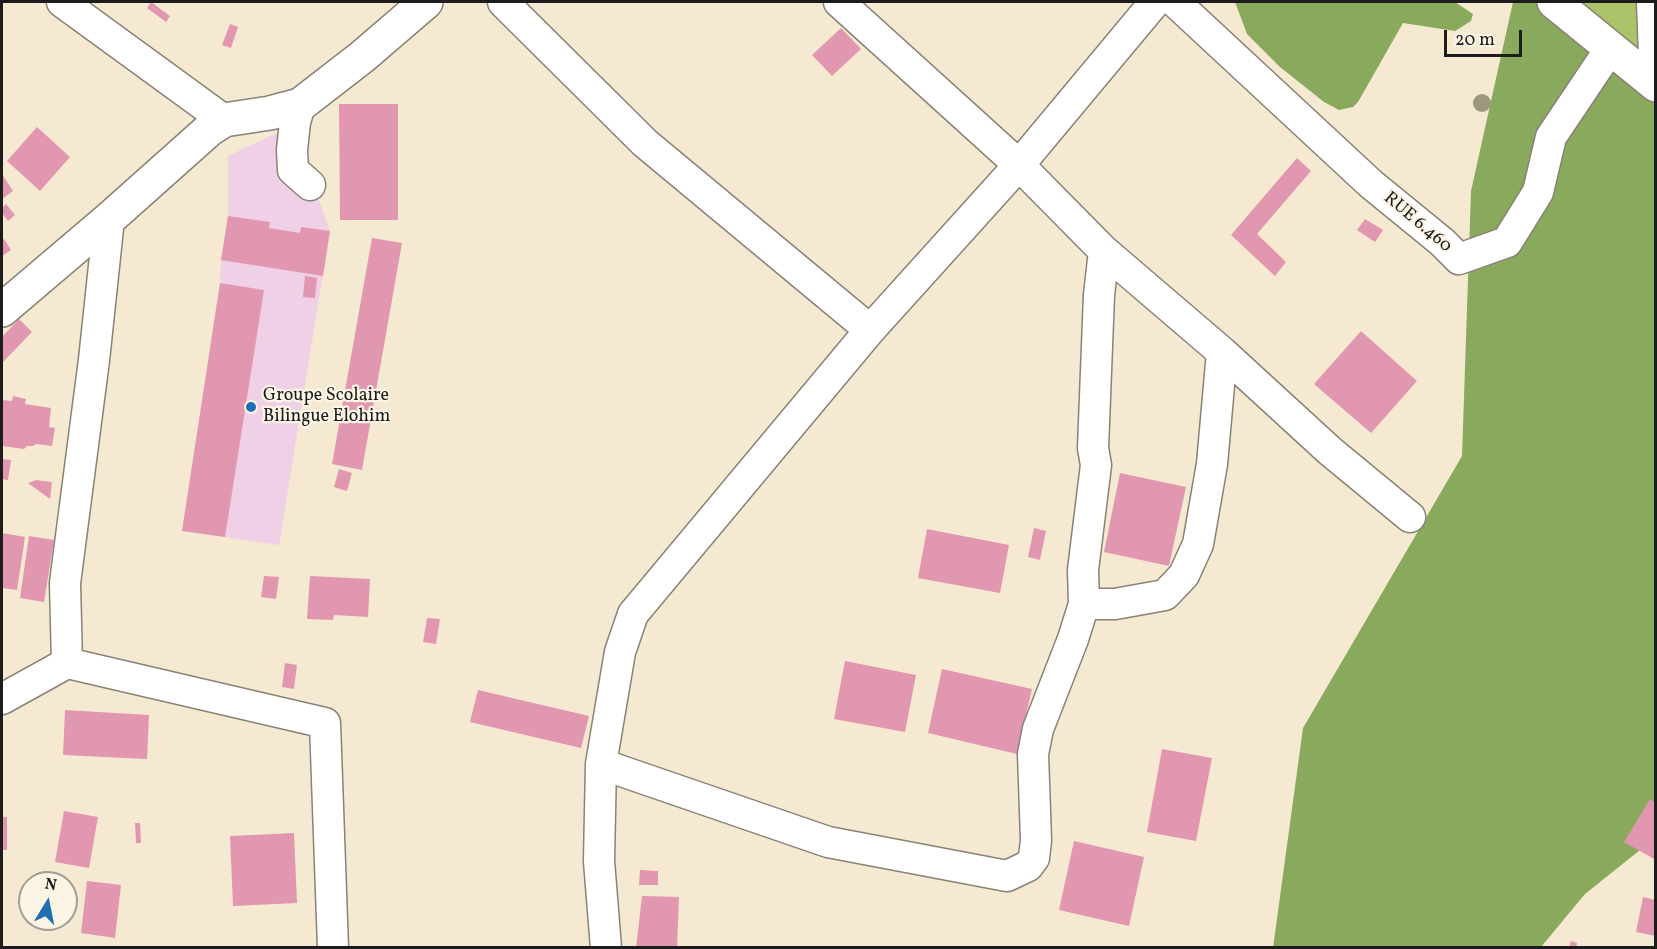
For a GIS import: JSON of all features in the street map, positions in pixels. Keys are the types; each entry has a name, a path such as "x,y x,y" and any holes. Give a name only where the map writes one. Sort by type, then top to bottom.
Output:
{"street":[{"path":"62,2 224,120"},
{"path":"2,310 109,219 190,145 224,120 270,113 300,105 363,57 426,2"},
{"path":"503,2 645,143 870,330"},
{"path":"839,2 1018,165 1104,251 1222,352 1330,451 1410,517"},
{"path":"606,948 599,861 601,764 620,652 633,615 870,330 1018,165 1155,2"},
{"name":"RUE 6.460","path":"1175,2 1371,184 1442,242 1459,259 1507,242 1538,192 1551,137 1610,49"},
{"path":"1554,2 1655,84"},
{"path":"1652,2 1655,84"},
{"path":"300,105 295,122 293,170 310,185"},
{"path":"67,663 65,583 94,360 109,219"},
{"path":"601,764 828,842 1007,876 1028,866 1034,858 1036,840 1033,786 1034,746 1038,729 1084,604 1083,570 1096,465 1093,447 1099,295 1104,251"},
{"path":"1084,604 1115,604 1165,596 1184,575 1198,543 1212,464 1222,352"},
{"path":"2,699 67,663 325,723 333,948"}],"shaded area":[{"name":"Groupe Scolaire Bilingue Elohim","path":"300,122 303,156 330,231 279,545 182,531 220,283 228,216 228,156"}],"green space":[{"path":"1235,2 1455,2 1473,14 1471,21 1455,31 1403,23 1358,102 1353,107 1339,110 1324,102 1280,67 1247,34"},
{"path":"1513,2 1550,2 1655,85 1655,838 1585,894 1541,947 1273,948 1303,728 1462,456 1471,191"},
{"path":"1550,2 1655,2 1655,85"}],"building":[{"path":"151,2 170,16 166,22 147,8"},
{"path":"230,24 238,27 231,48 222,45"},
{"path":"841,28 861,49 832,76 812,55"},
{"path":"339,104 398,104 398,220 340,220"},
{"path":"37,127 70,157 40,191 7,161"},
{"path":"1297,158 1311,171 1257,234 1286,262 1275,276 1231,235"},
{"path":"2,174 13,191 2,199"},
{"path":"6,204 15,215 8,221 2,213 2,208"},
{"path":"228,216 270,222 269,228 300,233 301,227 330,231 323,276 221,260"},
{"path":"1365,219 1383,230 1375,242 1357,230"},
{"path":"372,238 402,243 362,470 332,464"},
{"path":"4,239 11,250 2,256 2,240"},
{"path":"305,276 317,278 315,298 303,297"},
{"path":"220,283 264,290 225,537 182,531"},
{"path":"19,319 32,332 3,362 2,337"},
{"path":"1361,331 1417,381 1371,433 1314,384"},
{"path":"13,396 26,399 25,404 51,408 49,427 55,428 52,446 36,444 24,449 2,446 2,400 12,401"},
{"path":"2,459 11,460 8,480 2,479"},
{"path":"339,469 352,473 347,491 334,487"},
{"path":"1120,473 1186,487 1169,566 1104,552"},
{"path":"36,480 52,482 50,499 28,483"},
{"path":"1034,528 1046,531 1040,560 1028,557"},
{"path":"927,529 1009,545 1000,593 918,578"},
{"path":"2,533 25,537 17,590 2,588"},
{"path":"29,536 54,540 44,602 20,598"},
{"path":"264,576 279,577 276,599 261,597"},
{"path":"310,576 370,579 368,617 334,615 333,620 307,619"},
{"path":"427,618 440,619 436,644 423,642"},
{"path":"845,661 916,675 905,732 834,719"},
{"path":"285,663 297,665 294,689 282,687"},
{"path":"942,669 1032,689 1017,754 928,733"},
{"path":"478,690 589,716 581,748 470,722"},
{"path":"65,710 149,715 147,759 63,755"},
{"path":"1162,749 1212,758 1196,841 1147,832"},
{"path":"1650,799 1656,803 1656,860 1624,842"},
{"path":"64,811 98,817 89,868 55,862"},
{"path":"2,817 7,817 7,850 2,850"},
{"path":"135,823 140,823 141,843 136,843"},
{"path":"294,833 297,903 233,906 230,836"},
{"path":"1074,841 1144,857 1129,926 1059,910"},
{"path":"640,870 658,871 658,885 639,885"},
{"path":"87,881 121,885 115,938 81,933"},
{"path":"642,896 679,897 677,948 636,948"},
{"path":"1643,897 1656,900 1656,936 1636,932"},
{"path":"1571,941 1577,943 1576,948 1569,948"}],"place":[{"name":"Groupe Scolaire Bilingue Elohim","path":"251,407"}]}
